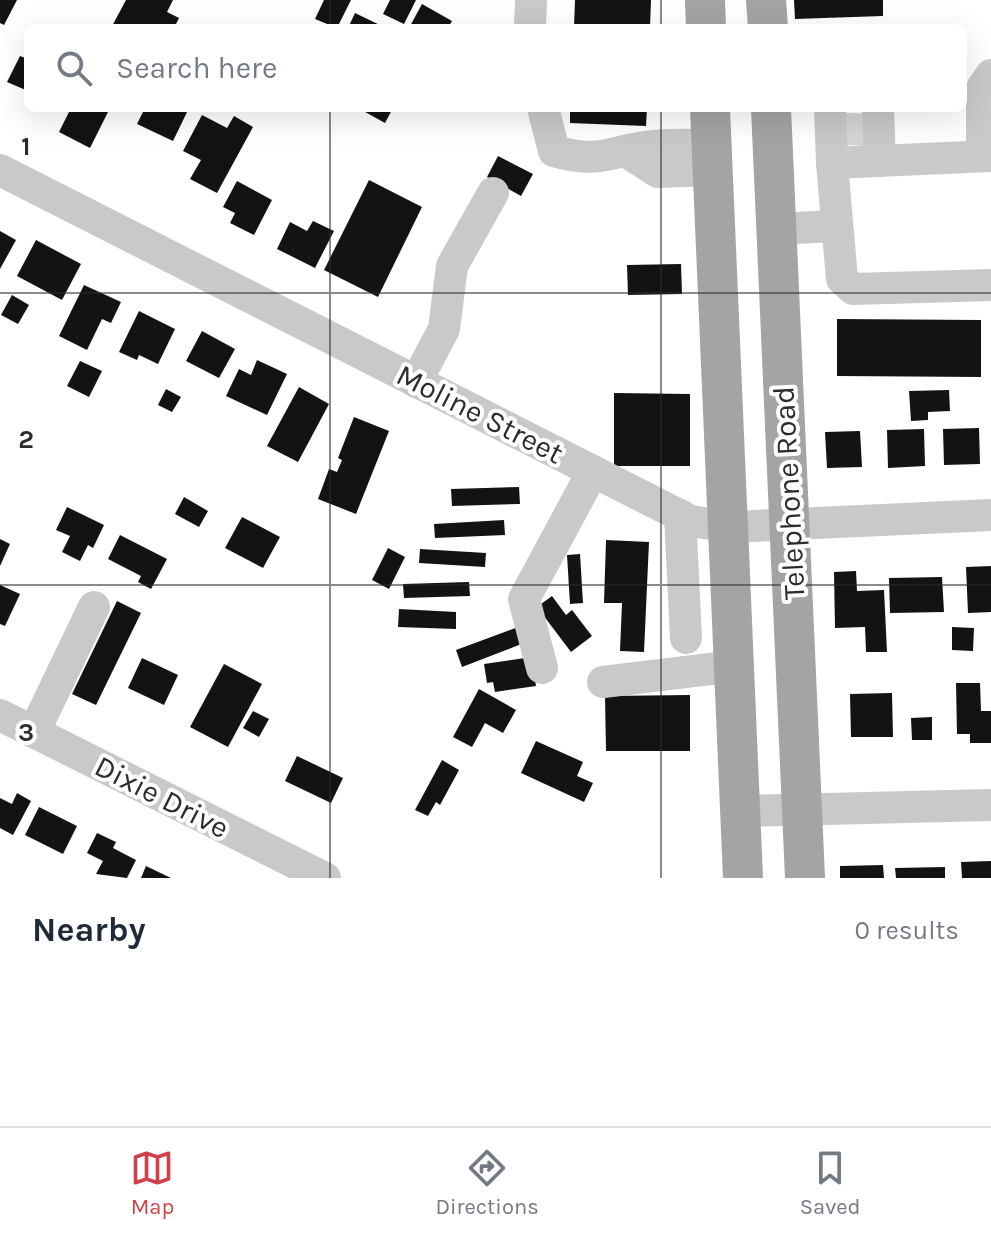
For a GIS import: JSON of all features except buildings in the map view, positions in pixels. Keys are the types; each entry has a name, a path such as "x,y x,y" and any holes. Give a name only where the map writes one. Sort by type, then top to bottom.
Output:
{"main road":[{"path":"705,0 706,24"},
{"path":"766,0 768,24"},
{"name":"Telephone Road","path":"771,112 805,878"},
{"name":"Telephone Road","path":"711,141 743,878"},
{"path":"715,232 775,229"}],"street":[{"path":"530,24 531,0"},
{"path":"859,128 987,156 982,88 991,75"},
{"path":"544,112 554,151 599,159 652,146 711,141"},
{"path":"859,128 832,163 835,226 842,279 853,289 991,285"},
{"path":"832,163 859,128"},
{"name":"Moline Street","path":"0,170 691,521 730,527 991,515"},
{"path":"416,382 444,329 452,266 493,193"},
{"path":"775,229 835,226"},
{"path":"542,668 524,599 593,471"},
{"path":"680,515 686,638"},
{"path":"34,732 94,607"},
{"path":"603,682 735,666"},
{"name":"Dixie Drive","path":"0,715 325,878"},
{"path":"740,811 991,805"}],"tunnel":[{"path":"845,129 871,130"}]}
